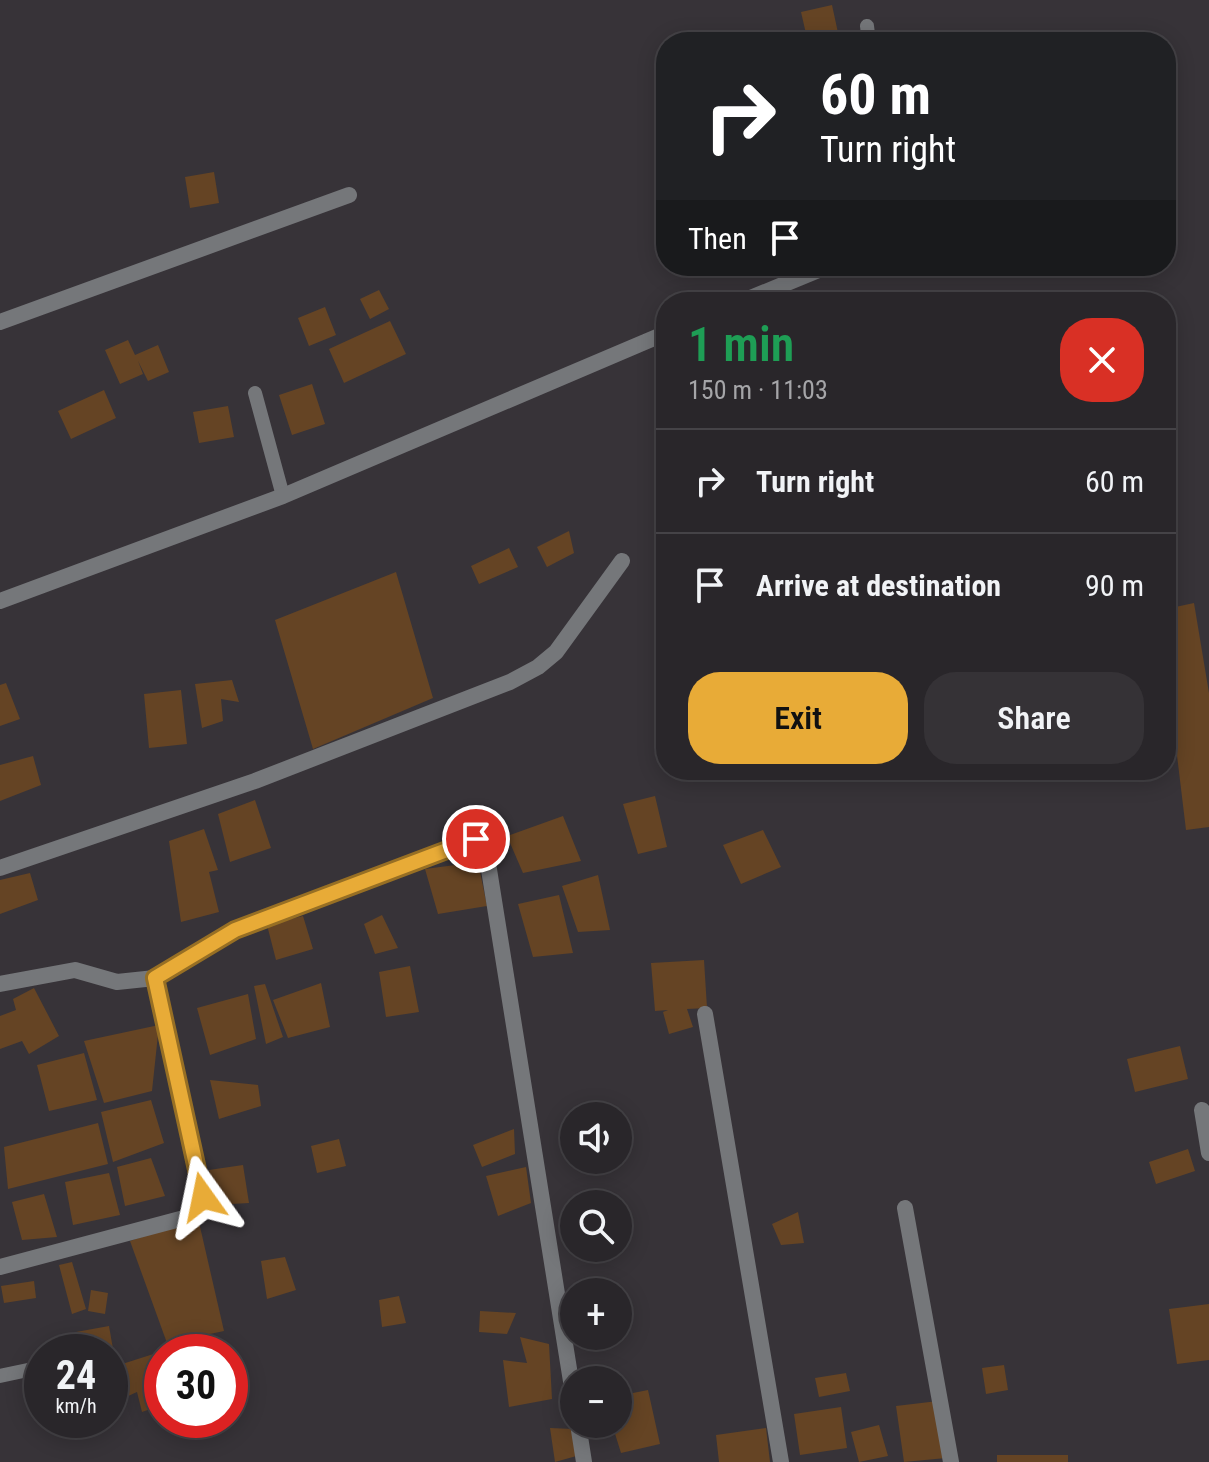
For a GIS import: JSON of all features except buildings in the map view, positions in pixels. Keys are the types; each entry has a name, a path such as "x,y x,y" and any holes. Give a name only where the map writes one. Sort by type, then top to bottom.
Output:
{"street":[{"path":"0,322 349,195"},
{"path":"765,292 804,276"},
{"path":"0,601 283,496 656,337"},
{"path":"0,868 255,781 510,682 538,667 556,652 622,561"},
{"path":"0,984 75,970 117,982 155,978 235,930 476,839 484,846 568,1366"},
{"path":"0,1267 184,1218 199,1211 203,1205 155,978"},
{"path":"705,1014 781,1462"},
{"path":"1202,1110 1209,1153"},
{"path":"905,1208 951,1462"},
{"path":"580,1438 584,1462"}],"lane":[{"path":"867,26 868,32"},
{"path":"255,393 283,496"},
{"path":"0,1376 24,1371"}],"route":[{"path":"203,1197 155,978 235,930 476,839"}]}
